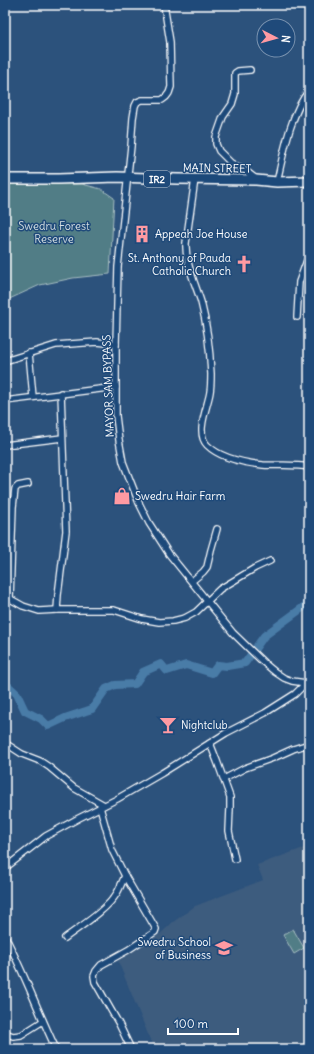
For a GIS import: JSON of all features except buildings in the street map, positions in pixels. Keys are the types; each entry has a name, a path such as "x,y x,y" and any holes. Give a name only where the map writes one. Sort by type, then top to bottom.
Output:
{"main road":[{"name":"MAIN STREET","path":"5,179 117,177 256,180 277,182 309,181"}],"street":[{"name":"MAYOR SAM BYPASS","path":"164,5 170,42 171,87 169,93 162,100 142,100 137,102 135,106 118,267 116,416 123,462 139,503 149,523 169,554 233,633 275,672 292,681 308,683"},
{"path":"250,70 238,71 235,74 235,94 232,104 223,117 216,137 216,144 219,151 231,163 247,172 256,180"},
{"path":"277,182 293,122 302,100 309,91"},
{"path":"195,179 186,252 207,329 211,375 210,393 202,434 205,443 213,450 230,458 263,464 299,465 309,467"},
{"path":"297,317 299,282 309,255"},
{"path":"5,360 56,345 97,342 116,344"},
{"path":"29,352 33,397"},
{"path":"5,401 116,387"},
{"path":"57,610 66,531 61,393"},
{"path":"5,445 62,438"},
{"path":"28,484 18,486 15,489 8,598 39,611 114,610 142,619 159,622 173,622 196,612 220,589 231,581 270,561"},
{"path":"192,581 203,572 207,566 210,550 217,529"},
{"path":"5,868 46,836 117,799 226,733 265,713 295,694 308,683"},
{"path":"5,743 22,754 40,761 74,788 102,806 112,850 125,876 156,929 155,932 133,947 101,965 94,976 95,982 119,1024 131,1049"},
{"path":"210,743 230,797 229,831 235,859"},
{"path":"224,779 245,768 309,744"},
{"path":"65,938 88,922 105,907 116,894 125,876"},
{"path":"5,936 20,966 56,1049"},
{"path":"5,1033 13,1036 21,1035 43,1022"}],"shaded area":[{"name":"Swedru School of Business","path":"309,846 309,1049 154,1049 118,961 159,935 173,922 195,906 263,880 257,865"}],"green space":[{"name":"Swedru Forest Reserve","path":"5,182 82,184 101,189 114,198 110,274 73,278 40,285 5,301"},
{"path":"293,929 304,948 294,954 283,935"}],"waterway":[{"path":"5,683 17,694 25,711 41,719 48,726 65,718 92,709 106,689 115,685 135,684 143,672 161,664 167,671 186,665 212,673 218,665 227,666 245,663 264,636 309,603"}],"place":[{"name":"Appeah Joe House","path":"142,234"},
{"name":"St. Anthony of Pauda Catholic Church","path":"244,264"},
{"name":"Swedru Hair Farm","path":"122,496"},
{"name":"Nightclub","path":"168,725"},
{"name":"Swedru School of Business","path":"224,948"}]}
